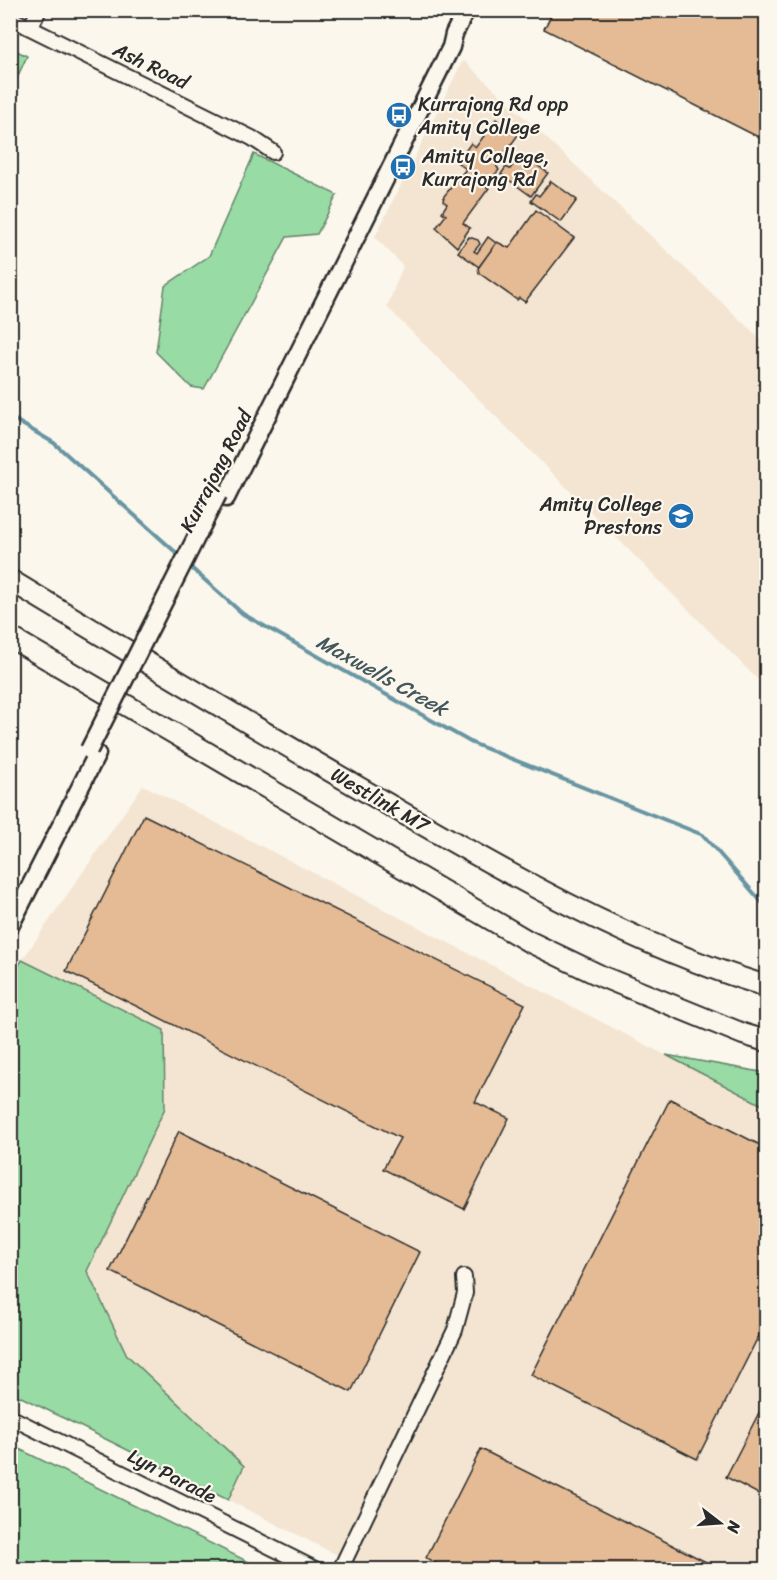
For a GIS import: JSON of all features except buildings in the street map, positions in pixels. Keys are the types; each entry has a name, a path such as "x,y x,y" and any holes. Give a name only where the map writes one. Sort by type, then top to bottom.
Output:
{"highway":[{"name":"Westlink M7","path":"10,580 459,846 597,919 668,951 766,986"},
{"path":"10,586 52,610 70,616"},
{"path":"10,637 528,941 603,977 743,1034 766,1041"},
{"path":"10,644 83,680"}],"main road":[{"name":"Kurrajong Road","path":"10,926 93,752 451,47 454,34 466,10"},
{"name":"Kurrajong Road","path":"10,904 93,752"}],"street":[{"path":"30,28 39,10"},
{"name":"Ash Road","path":"10,18 241,133 273,152"},
{"path":"340,1569 455,1330 465,1293 464,1277"},
{"name":"Lyn Parade","path":"10,1416 317,1569"}],"shaded area":[{"name":"Amity College Prestons","path":"463,60 766,344 766,688 387,307 403,266 375,237"},
{"path":"143,785 766,1107 766,1569 365,1569 228,1500 244,1466 127,1355 85,1266 164,1030 22,960"}],"green space":[{"path":"11,48 27,56 11,91"},
{"path":"254,154 337,195 317,234 287,237 204,389 191,387 156,352 165,286 209,256"},
{"path":"22,960 164,1030 165,1108 87,1271 127,1355 244,1466 228,1500 11,1392 10,980"},
{"path":"666,1055 766,1073 766,1107"},
{"path":"11,1445 263,1569 11,1569"}],"waterway":[{"name":"Maxwells Creek","path":"10,417 54,443 181,557"},
{"name":"Maxwells Creek","path":"188,565 243,614 472,743 703,835 766,907"}],"place":[{"name":"Kurrajong Rd opp Amity College","path":"399,115"},
{"name":"Amity College, Kurrajong Rd","path":"403,167"},
{"name":"Amity College Prestons","path":"681,516"}]}
